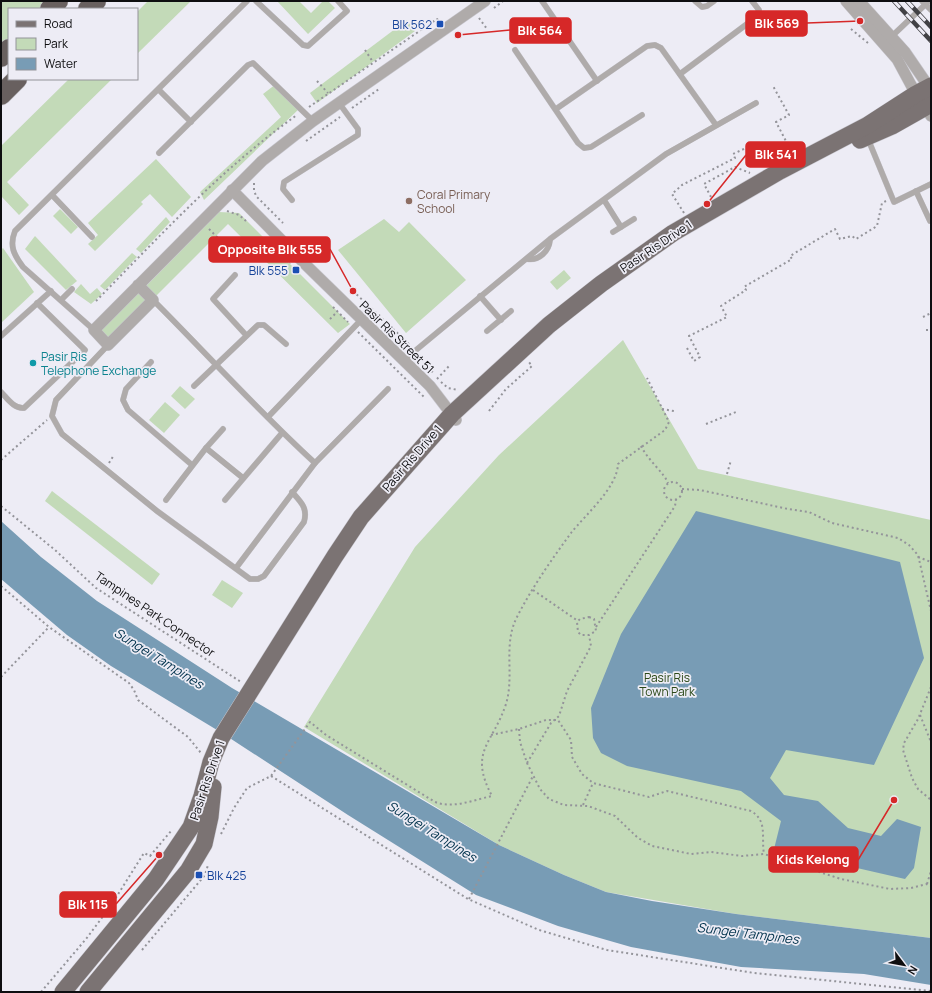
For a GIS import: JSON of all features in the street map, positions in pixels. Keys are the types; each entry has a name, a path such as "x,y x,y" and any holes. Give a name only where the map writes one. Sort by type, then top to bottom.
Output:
{"highway":[{"path":"1,95 16,80"}],"main road":[{"name":"Pasir Ris Drive 1","path":"454,417 601,298 706,222 786,176 868,137 928,98"},
{"name":"Pasir Ris Drive 1","path":"63,992 156,879 191,827 202,796 211,762 250,687 362,517 424,444 550,325 601,284 673,233 780,171 868,124 928,98"},
{"name":"Pasir Ris Drive 1","path":"88,992 188,871 204,844 223,739"}],"street":[{"path":"846,1 897,59 928,98"},
{"path":"859,1 892,36 928,98"},
{"path":"138,285 153,300 108,345 94,330 138,285 232,190 262,161 313,121 339,103 488,5"},
{"name":"Pasir Ris Street 51","path":"232,190 430,386 454,417"}],"lane":[{"path":"94,330 16,258 13,251 12,240 15,231 53,196 247,1"},
{"path":"256,1 303,45 308,46 347,11 338,1"},
{"path":"542,1 597,81"},
{"path":"695,1 702,7 707,6 714,1"},
{"path":"680,74 755,18 759,10 752,1"},
{"path":"883,44 925,2 931,10"},
{"path":"556,109 647,46 655,45 661,48 716,125"},
{"path":"515,50 578,143 584,148 591,147 642,115"},
{"path":"159,153 248,65 253,63 313,121"},
{"path":"158,90 190,122"},
{"path":"292,200 283,189 284,182 358,135 358,129 339,103"},
{"path":"404,360 550,239 666,154 756,103"},
{"path":"868,137 894,202 931,184"},
{"path":"916,191 930,220"},
{"path":"53,196 92,237"},
{"path":"604,200 621,227"},
{"path":"613,232 634,219"},
{"path":"235,275 213,299 246,336"},
{"path":"61,300 72,289"},
{"path":"1,336 50,291"},
{"path":"480,296 501,320"},
{"path":"153,300 217,364 282,433 315,463"},
{"path":"1,392 14,405 20,409 24,408 85,350 37,303"},
{"path":"487,331 511,311"},
{"path":"268,417 362,320"},
{"path":"194,386 246,336 262,324 286,344"},
{"path":"108,345 56,400 52,416 62,434 157,511 250,579 258,579 264,576 304,522 306,514 304,504 292,492"},
{"path":"151,362 126,388 123,400 128,410 192,465"},
{"path":"236,568 315,463 388,389"},
{"path":"166,500 192,465 223,429"},
{"path":"224,500 282,433"},
{"path":"206,448 243,478"}],"path":[{"path":"488,5 503,1"},
{"path":"473,22 485,14"},
{"path":"479,18 487,29"},
{"path":"365,50 373,62"},
{"path":"316,81 328,93"},
{"path":"685,214 672,194 682,185 735,158 733,154 748,147 756,162 788,145 776,122 789,115 773,86"},
{"path":"302,144 380,88"},
{"path":"706,202 712,198 704,184 735,167"},
{"path":"222,216 254,183 256,196 283,222"},
{"path":"687,348 694,361 700,356 689,336 727,317 721,306 746,290 744,287 792,259 790,256 835,229 840,239 852,236 856,239 877,226 882,203"},
{"path":"203,234 213,224"},
{"path":"259,248 266,240"},
{"path":"279,274 290,263"},
{"path":"353,291 415,350 437,378 448,388 463,391"},
{"path":"923,317 931,313"},
{"path":"926,330 931,330"},
{"path":"489,411 506,389 532,366 527,359"},
{"path":"437,378 450,365"},
{"path":"234,808 247,788 271,776 310,722 326,735 435,802 445,805 452,805 492,796 485,782 481,767 482,755 507,701 511,630 533,590 571,534 612,485 618,471 618,464 665,430 669,422 647,378"},
{"path":"662,409 674,411"},
{"path":"706,424 736,412"},
{"path":"1,460 52,416"},
{"path":"641,446 648,460 665,477 668,483"},
{"path":"727,474 731,460"},
{"path":"678,482 681,485 681,495 676,499 670,500 666,497 664,488 668,483 678,482"},
{"path":"682,489 700,490 776,507 809,512 832,523 898,538 909,545 918,557 931,611"},
{"path":"533,590 578,621 580,634 589,635 595,632 596,627 675,506 676,499"},
{"name":"Tampines Park Connector","path":"1,506 55,550 96,588 250,687"},
{"path":"918,557 931,562"},
{"path":"1,586 49,627 129,683 138,700 188,737 203,754"},
{"path":"578,621 591,617 594,619 596,627"},
{"path":"1,677 49,627"},
{"path":"527,763 551,723 556,720 561,712 567,691 591,646 589,635"},
{"path":"931,687 920,715 904,743 903,750 912,778 918,789 931,800"},
{"path":"920,715 931,742"},
{"path":"491,735 519,729 546,720 556,720 562,723 571,740 572,757 582,774 593,784 649,796 667,791 751,811 759,816 763,824 762,844 764,854"},
{"path":"519,729 520,742 527,763 545,795 554,802 564,805 583,805 615,816 644,843 659,848 691,854 711,852 742,856 764,854 816,872 878,888 901,890 927,884 931,886"},
{"path":"271,776 468,899 539,930 607,950 754,973 931,991"},
{"path":"468,899 533,776"},
{"path":"583,805 593,784"},
{"path":"42,992 86,939 110,907 144,852 150,856"},
{"path":"927,884 931,871"},
{"path":"198,879 205,875"}],"green space":[{"path":"1,1 48,1 41,8 8,8 8,41 1,48"},
{"path":"148,1 191,1 138,53 138,11"},
{"path":"277,1 299,1 311,13 323,1 328,1 335,8 308,34"},
{"path":"407,20 415,31 317,103 310,93"},
{"path":"68,80 111,80 7,182 29,205 19,215 1,196 1,146"},
{"path":"276,84 300,108 204,200 200,192 281,117 263,94"},
{"path":"156,159 191,197 172,217 150,194 141,202 143,204 95,251 88,244 98,235 88,223"},
{"path":"60,209 78,227 71,234 53,216"},
{"path":"219,212 239,213 350,324 338,333 228,224 155,297 146,286"},
{"path":"166,217 170,222 141,253 136,249"},
{"path":"384,219 399,232 409,222 466,280 406,333 338,250"},
{"path":"35,236 77,281 66,290 25,249"},
{"path":"3,248 34,292 1,323 1,250"},
{"path":"132,253 137,257 105,290 100,286"},
{"path":"564,270 571,278 557,290 550,282"},
{"path":"81,284 90,294 97,288 102,294 91,304 74,292"},
{"path":"138,285 153,300 108,345 94,330"},
{"name":"Pasir Ris Town Park","path":"623,340 698,469 931,520 931,938 736,914 606,892 564,875 499,845 304,727 415,547 499,455"},
{"path":"180,386 195,399 185,409 171,396"},
{"path":"165,402 180,415 164,433 149,420"},
{"path":"52,491 160,574 152,585 45,501"},
{"path":"222,580 243,593 232,608 212,595"}],"water":[{"path":"696,511 900,562 924,658 874,765 786,750 770,778 784,795 818,801 848,828 881,836 897,819 921,827 914,868 905,879 774,849 781,821 741,791 627,766 601,753 593,738 591,708 621,634"},
{"name":"Sungei Tampines","path":"1,521 41,557 97,601 232,688 499,845 564,875 606,892 736,914 931,938 931,985 864,974 741,967 631,947 558,926 476,895 348,815 222,733 111,666 67,635 1,579"}],"railway":[{"path":"894,1 931,41"},
{"path":"907,1 931,27"}],"place":[{"name":"Blk 569","path":"860,21"},
{"name":"Blk 562","path":"440,24"},
{"name":"Blk 564","path":"458,35"},
{"name":"Coral Primary School","path":"409,201"},
{"name":"Blk 541","path":"707,204"},
{"name":"Blk 555","path":"296,270"},
{"name":"Opposite Blk 555","path":"353,291"},
{"name":"Pasir Ris Telephone Exchange","path":"33,363"},
{"name":"Kids Kelong","path":"894,800"},
{"name":"Blk 115","path":"159,855"},
{"name":"Blk 425","path":"199,875"}]}
